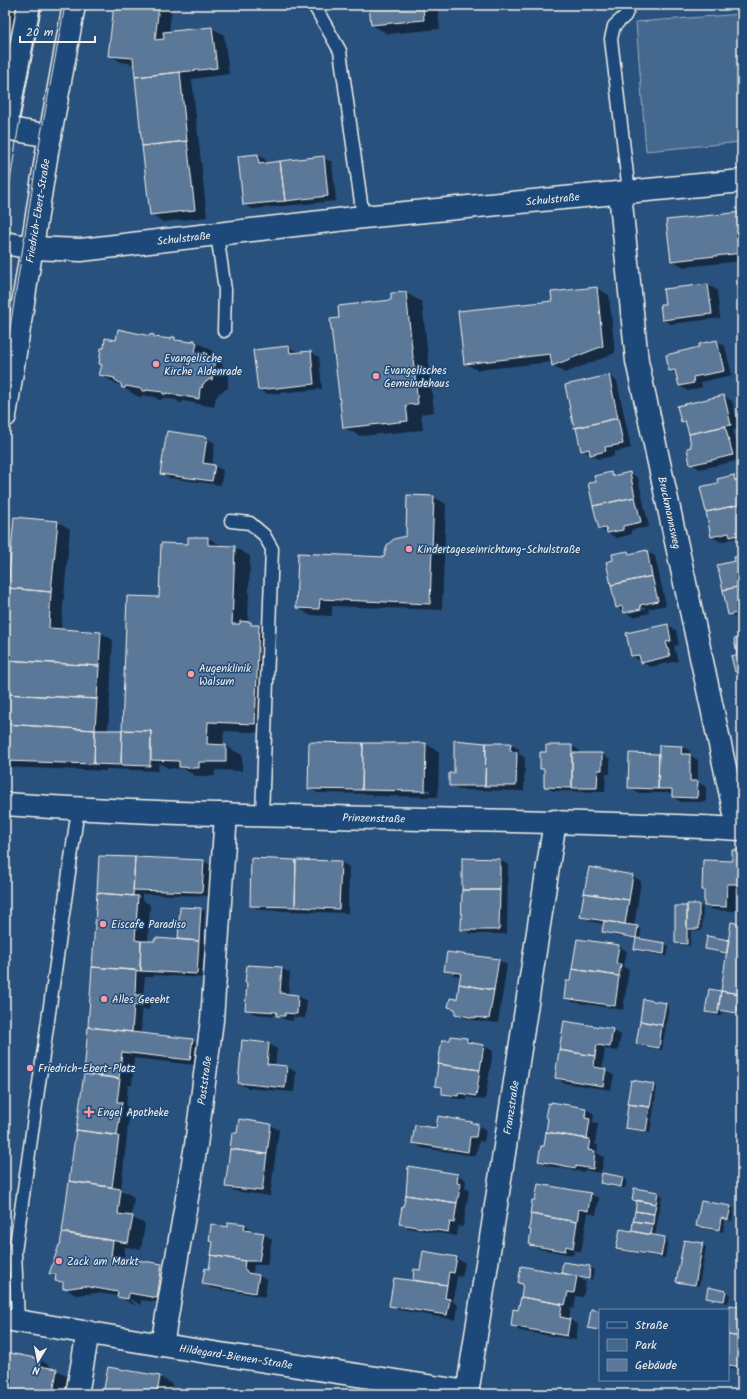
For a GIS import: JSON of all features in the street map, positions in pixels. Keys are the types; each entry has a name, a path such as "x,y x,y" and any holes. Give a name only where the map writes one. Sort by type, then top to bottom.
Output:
{"street":[{"path":"29,5 5,129 50,136"},
{"name":"Friedrich-Ebert-Straße","path":"5,416 8,376 32,248 50,136 74,5"},
{"name":"Schulstraße","path":"5,243 32,248 81,250 363,217 742,181"},
{"name":"Bruckmannsweg","path":"624,193 637,361 740,829"},
{"name":"Prinzenstraße","path":"5,804 78,809 262,815 555,821 740,829"},
{"name":"Poststraße","path":"162,1345 196,1145 211,1028 226,814"},
{"name":"Franzstraße","path":"467,1393 555,821"},
{"name":"Hildegard-Bienen-Straße","path":"12,1320 467,1393"},
{"path":"77,1394 88,1332"}],"lane":[{"path":"314,5 340,51 363,217"},
{"path":"624,193 611,39 614,26 625,16 630,5"},
{"path":"217,234 225,290 224,331"},
{"path":"231,521 250,523 264,535 272,549 262,815"},
{"path":"12,1320 15,1252 78,809"}],"green space":[{"path":"742,14 742,142 646,151 636,22"}],"building":[{"path":"114,5 159,5 155,40 164,39 163,32 212,27 217,68 135,77 133,58 108,56"},
{"path":"369,5 423,5 424,20 371,25"},
{"path":"180,72 187,141 142,146 135,77"},
{"path":"187,141 195,210 150,215 142,146"},
{"path":"258,154 259,164 280,161 285,201 243,205 238,156"},
{"path":"324,156 328,196 285,201 280,161"},
{"path":"742,212 742,253 671,261 666,220"},
{"path":"708,284 712,314 662,320 660,304 665,304 663,289"},
{"path":"597,287 603,346 552,366 550,354 464,364 458,311 552,301 551,292"},
{"name":"Evangelisches Gemeindehaus","path":"406,292 418,404 406,405 408,421 343,428 330,319 339,318 338,306 391,300 391,293"},
{"name":"Evangelische Kirche Aldenrade","path":"118,329 150,336 151,334 154,335 154,337 171,339 171,337 175,337 175,340 192,342 192,340 195,340 197,343 195,352 204,354 205,352 207,354 206,356 212,363 214,363 215,366 213,367 212,380 210,379 202,385 203,387 200,388 199,399 167,393 163,394 163,392 142,391 142,389 126,386 125,388 122,388 121,384 114,379 115,378 99,375 102,365 99,364 101,348 104,348 105,338 116,340"},
{"path":"717,340 724,371 693,377 694,383 679,386 675,370 669,371 666,355 699,347 699,344"},
{"path":"289,346 290,353 311,351 314,384 258,390 253,350"},
{"path":"609,375 618,418 574,428 565,385"},
{"path":"724,395 731,425 689,434 685,421 681,422 677,406"},
{"path":"618,418 623,444 605,447 606,451 590,455 589,449 581,451 576,428"},
{"path":"725,426 733,455 690,465 687,448 691,447 689,434"},
{"path":"167,431 207,437 203,463 215,465 212,481 160,474"},
{"path":"611,472 612,476 630,472 635,497 593,506 588,483 596,482 594,476"},
{"path":"734,475 735,481 742,479 742,504 706,512 700,487 718,483 717,479"},
{"name":"Kindertageseinrichtung-Schulstraße","path":"407,495 434,496 430,604 320,599 319,609 296,608 298,553 384,557 387,545 394,539 406,536"},
{"path":"635,497 641,522 623,526 623,530 607,533 606,528 599,529 593,506"},
{"path":"742,504 742,534 730,537 729,533 711,537 706,512"},
{"path":"14,517 58,521 51,592 8,588"},
{"name":"Augenklinik Walsum","path":"188,537 208,537 208,545 235,546 232,624 240,624 240,621 251,622 251,625 259,625 255,724 208,722 207,744 226,745 226,762 199,762 199,768 179,767 179,761 151,760 151,731 122,730 127,596 159,597 161,543 188,544"},
{"path":"647,550 652,576 611,585 606,562 613,560 612,554 628,551 629,554"},
{"path":"742,556 742,586 723,590 717,565 735,561 734,557"},
{"path":"652,576 658,601 640,605 641,609 624,613 622,606 616,608 611,585"},
{"path":"742,586 742,612 728,615 723,590"},
{"path":"8,588 51,592 49,628 101,632 99,666 5,660 5,622"},
{"path":"668,624 671,641 666,642 670,656 641,663 639,655 631,656 626,633"},
{"path":"742,637 742,671 735,672 731,656 737,655 734,639"},
{"path":"5,660 99,666 97,699 5,694"},
{"path":"5,694 97,699 95,730 5,724"},
{"path":"5,724 95,730 94,764 5,761"},
{"path":"95,730 122,730 121,765 94,764"},
{"path":"122,730 151,731 150,766 121,765"},
{"path":"454,740 486,743 485,786 449,786 449,773 454,773"},
{"path":"309,742 363,743 362,790 308,789"},
{"path":"363,743 426,743 425,791 362,790"},
{"path":"486,743 511,743 510,751 517,752 516,786 485,786"},
{"path":"546,745 572,745 572,788 544,787 544,769 540,769 540,752 546,752"},
{"path":"659,745 682,746 681,754 690,754 690,781 698,781 697,798 672,797 672,789 658,789"},
{"path":"572,753 602,753 602,770 598,770 597,788 572,788"},
{"path":"629,753 659,754 658,789 628,788"},
{"path":"732,850 742,850 742,884 727,884 726,907 704,906 704,890 702,890 703,860 732,861"},
{"path":"99,856 135,857 133,896 97,893"},
{"path":"135,857 204,860 202,892 133,890"},
{"path":"251,858 296,860 295,907 250,906"},
{"path":"462,858 500,859 500,890 462,890"},
{"path":"296,860 341,861 339,909 295,907"},
{"path":"589,867 633,875 629,900 584,893"},
{"path":"462,890 500,890 499,930 461,930"},
{"path":"97,893 138,896 135,940 141,941 141,971 92,967"},
{"path":"584,893 629,900 625,924 580,917"},
{"path":"687,904 699,904 699,929 687,929"},
{"path":"675,906 687,906 687,944 675,943"},
{"path":"180,907 201,908 199,941 178,939"},
{"path":"604,921 638,926 636,938 602,932"},
{"path":"731,922 742,924 742,994 721,991"},
{"path":"707,936 729,940 727,953 705,949"},
{"path":"155,938 199,941 197,974 141,971 141,941 155,941"},
{"path":"636,938 665,943 664,954 634,949"},
{"path":"577,939 619,945 616,964 621,964 619,976 572,969"},
{"path":"447,952 499,959 494,990 459,984 461,973 444,971"},
{"path":"247,965 282,967 280,993 298,995 297,1014 285,1013 285,1016 276,1016 277,1012 245,1010"},
{"path":"92,967 136,970 135,995 142,995 141,1006 134,1005 132,1032 88,1027"},
{"path":"572,969 619,976 615,1006 564,998 566,981 570,981"},
{"path":"459,984 494,990 489,1019 455,1014 455,1009 448,1007 450,998 457,999"},
{"path":"709,989 721,991 718,1014 705,1012"},
{"path":"721,991 739,994 737,1013 718,1010"},
{"path":"643,999 666,1003 662,1025 640,1021"},
{"path":"564,1021 613,1029 610,1047 597,1045 595,1056 559,1050"},
{"path":"640,1021 662,1025 659,1048 636,1044"},
{"path":"88,1027 193,1039 190,1060 122,1052 119,1078 84,1074"},
{"path":"451,1036 467,1038 467,1042 484,1045 480,1070 438,1064 442,1040 450,1040"},
{"path":"242,1040 269,1043 267,1064 287,1066 285,1088 238,1083"},
{"path":"559,1050 595,1056 594,1067 606,1069 603,1086 555,1078"},
{"path":"438,1064 480,1070 476,1096 459,1093 458,1096 442,1094 442,1087 435,1086"},
{"path":"84,1074 120,1079 117,1102 122,1102 117,1135 76,1130"},
{"path":"631,1080 654,1084 650,1107 627,1104"},
{"path":"551,1102 586,1108 585,1118 590,1119 587,1139 546,1132 548,1118 545,1117 548,1103 551,1104"},
{"path":"627,1104 650,1107 646,1131 625,1128"},
{"path":"438,1116 478,1124 476,1137 470,1137 468,1152 412,1143 415,1125 436,1128"},
{"path":"239,1119 271,1124 267,1154 230,1149 232,1133 237,1133"},
{"path":"76,1130 119,1136 112,1187 69,1181"},
{"path":"546,1132 590,1139 588,1150 595,1151 593,1169 576,1166 576,1168 538,1161 541,1146 544,1146"},
{"path":"230,1149 267,1154 262,1191 225,1187"},
{"path":"408,1166 458,1174 457,1183 461,1184 457,1203 406,1195"},
{"path":"602,1173 623,1177 621,1187 600,1183"},
{"path":"69,1181 121,1189 118,1214 133,1216 128,1243 62,1232"},
{"path":"538,1184 591,1193 588,1211 579,1209 577,1222 530,1214 532,1200 535,1200"},
{"path":"634,1188 658,1192 656,1204 632,1200"},
{"path":"406,1195 457,1203 454,1223 450,1222 448,1232 399,1224"},
{"path":"637,1200 656,1204 654,1214 635,1211"},
{"path":"701,1201 731,1206 728,1220 721,1218 719,1230 696,1226"},
{"path":"635,1211 654,1214 653,1224 633,1221"},
{"path":"531,1214 577,1222 573,1248 566,1246 565,1251 529,1245"},
{"path":"633,1221 653,1224 651,1235 632,1231"},
{"path":"228,1222 245,1224 244,1230 264,1233 259,1261 245,1261 211,1255 213,1242 209,1241 211,1224 228,1227"},
{"path":"620,1229 665,1237 661,1256 616,1249"},
{"path":"62,1233 113,1241 111,1256 162,1264 157,1298 129,1293 128,1299 117,1297 118,1292 84,1286 63,1289 63,1282 55,1281 56,1274 49,1274 60,1245"},
{"path":"684,1240 703,1243 695,1285 676,1282"},
{"path":"423,1251 457,1257 454,1273 449,1272 447,1285 413,1280 414,1269 420,1270"},
{"path":"211,1255 245,1261 244,1268 248,1273 259,1275 256,1293 202,1284 205,1268 209,1269"},
{"path":"563,1262 590,1266 589,1279 561,1273"},
{"path":"521,1266 577,1276 574,1293 568,1292 565,1305 521,1297 523,1284 518,1283"},
{"path":"394,1278 447,1285 445,1298 450,1299 447,1315 389,1306"},
{"path":"708,1287 726,1291 724,1301 706,1298"},
{"path":"521,1297 562,1304 560,1317 570,1319 567,1336 511,1326 513,1309 518,1310"},
{"path":"730,1305 742,1307 742,1337 729,1335"},
{"path":"591,1309 599,1311 599,1330 588,1328"},
{"path":"729,1335 742,1337 742,1367 729,1365"},
{"path":"5,1352 40,1359 39,1366 57,1369 53,1394 5,1394"},
{"path":"108,1367 160,1376 157,1394 103,1394"}],"tram line":[{"path":"5,214 18,130 42,5"},
{"path":"5,359 41,134 65,5"}],"place":[{"name":"Evangelische Kirche Aldenrade","path":"156,364"},
{"name":"Evangelisches Gemeindehaus","path":"376,376"},
{"name":"Kindertageseinrichtung-Schulstraße","path":"409,549"},
{"name":"Augenklinik Walsum","path":"191,674"},
{"name":"Eiscafe Paradiso","path":"103,924"},
{"name":"Alles Geeeht","path":"104,999"},
{"name":"Friedrich-Ebert-Platz","path":"30,1068"},
{"name":"Engel Apotheke","path":"89,1112"},
{"name":"Zack am Markt","path":"59,1261"}]}
